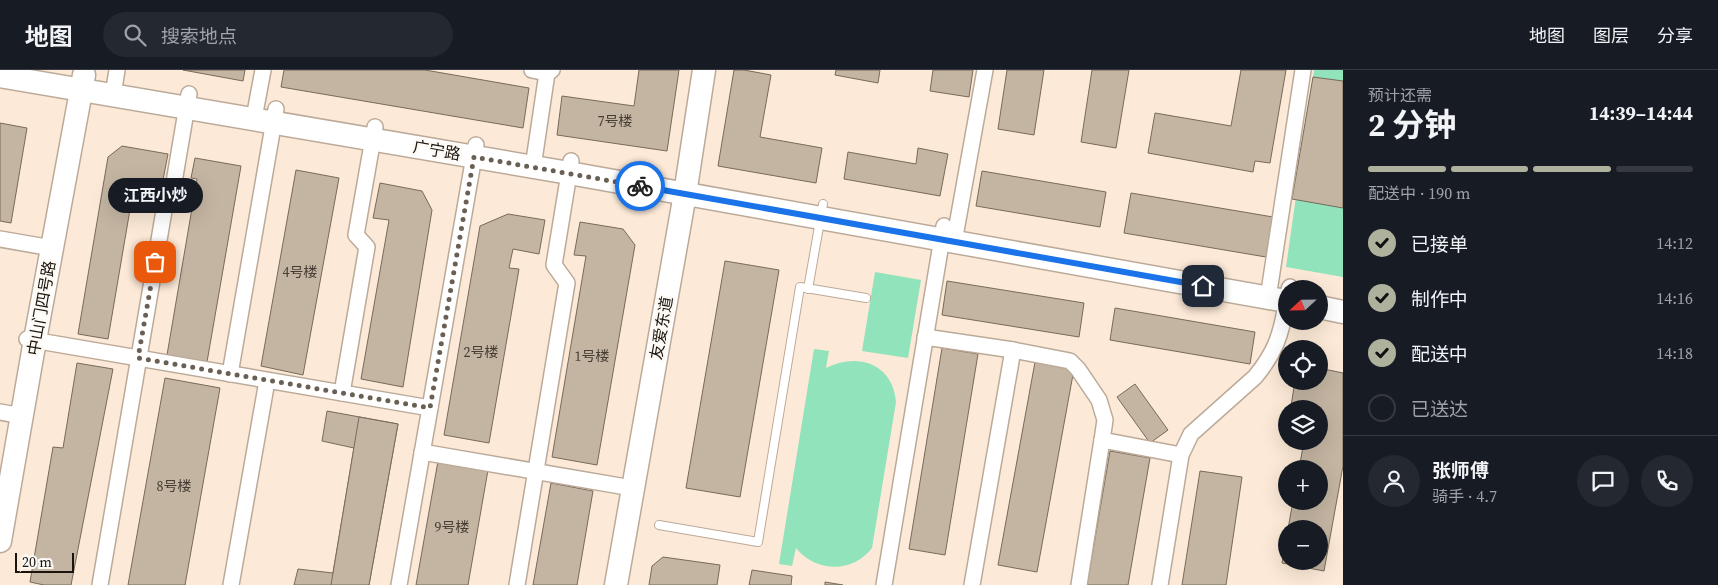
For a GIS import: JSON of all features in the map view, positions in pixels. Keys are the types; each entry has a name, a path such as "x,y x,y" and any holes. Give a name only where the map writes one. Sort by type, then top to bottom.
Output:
{"street":[{"name":"广宁路","path":"52,70 78,82"},
{"path":"230,374 265,114 263,70"},
{"name":"友爱东道","path":"616,585 686,187 704,70"},
{"path":"884,585 925,337 985,70"},
{"path":"1285,280 1303,70"},
{"path":"534,161 544,71"},
{"name":"广宁路","path":"0,76 78,82 115,82 188,101 1278,292"},
{"name":"中山门四号路","path":"0,541 12,414 31,339 78,82"},
{"path":"100,585 165,204 172,194 188,101"},
{"path":"342,393 367,247 356,235 374,133"},
{"path":"399,585 475,151"},
{"path":"517,585 567,283 554,265 570,167"},
{"path":"0,239 48,247"},
{"path":"1328,294 1343,297"},
{"path":"1328,309 1343,312"},
{"path":"1160,585 1182,456 1191,434 1255,377 1273,354 1281,330"},
{"path":"925,337 1013,350 1070,361 1078,368 1098,400 1105,420 1079,585"},
{"path":"31,339 430,408"},
{"path":"972,585 1013,350"},
{"path":"231,585 267,381"},
{"path":"1102,440 1182,456"},
{"path":"422,452 537,470 632,488"}],"lane":[{"path":"808,288 822,211"},
{"path":"659,526 758,542 800,287 866,298"}],"green space":[{"path":"1314,70 1343,70 1343,277 1286,267"},
{"path":"875,272 921,280 908,358 862,351"},
{"path":"814,349 829,351 826,368 850,361 872,365 881,370 888,378 896,402 872,548 864,556 844,566 834,567 813,562 796,548 792,566 779,564"}],"building":[{"path":"183,70 245,70 243,81"},
{"path":"284,70 425,70 529,88 523,128 281,87"},
{"path":"639,70 679,70 667,151 557,135 562,96 634,106"},
{"path":"734,70 771,75 760,137 822,148 816,183 718,166"},
{"path":"836,70 880,70 878,83 835,75"},
{"path":"933,70 973,70 969,97 930,91"},
{"path":"1007,70 1044,70 1034,135 998,129"},
{"path":"1092,70 1129,70 1116,148 1081,142"},
{"path":"1241,70 1286,70 1270,163 1255,161 1253,172 1148,153 1155,113 1231,126"},
{"path":"1313,77 1343,81 1343,208 1292,199"},
{"path":"0,123 27,128 11,223 0,221"},
{"path":"122,146 168,154 161,190 146,187 147,182 135,180 108,339 78,334 108,157"},
{"path":"918,148 948,154 940,196 844,179 848,152 916,164"},
{"path":"195,158 241,166 207,362 167,355 197,179 191,178"},
{"path":"296,170 339,178 303,375 261,366"},
{"path":"982,171 1106,192 1100,227 976,206"},
{"path":"380,183 422,191 432,210 403,387 361,379 389,220 373,218"},
{"path":"1131,193 1273,217 1266,257 1124,233"},
{"path":"508,214 545,220 539,254 513,249 509,268 519,269 489,443 444,435 480,226"},
{"path":"580,222 623,229 635,245 597,465 552,457 586,256 574,255"},
{"path":"725,261 779,270 740,497 686,488"},
{"path":"947,281 1084,303 1079,337 942,315"},
{"path":"1115,308 1255,332 1250,364 1110,340"},
{"path":"942,348 978,354 945,555 909,549"},
{"path":"1035,362 1074,369 1037,572 998,565"},
{"path":"77,363 113,369 71,585 44,585 30,582 53,447 63,448"},
{"path":"1328,370 1343,373 1343,466 1328,549 1328,520 1290,520 1291,510 1328,510 1328,460 1301,460 1302,450 1328,450 1328,400 1292,400 1294,390 1328,390"},
{"path":"165,378 220,388 185,585 128,585"},
{"path":"1135,384 1168,430 1150,443 1117,397"},
{"path":"327,411 398,424 369,585 294,585 298,569 333,573 354,448 322,441"},
{"path":"359,417 398,424 369,585 331,585"},
{"path":"1110,451 1150,458 1128,585 1087,585"},
{"path":"438,461 488,470 468,585 416,585"},
{"path":"1200,471 1242,477 1226,585 1182,585"},
{"path":"551,483 593,491 577,585 533,585"},
{"path":"663,557 720,565 717,585 649,585 652,566"},
{"path":"752,570 792,576 791,585 749,585"},
{"path":"825,582 843,585 825,585"}],"way so far":[{"path":"155,262 138,358 430,408 474,157 640,186"}],"place":[{"name":"江西小炒","path":"155,262"}],"route":[{"path":"640,186 1203,286"}]}
